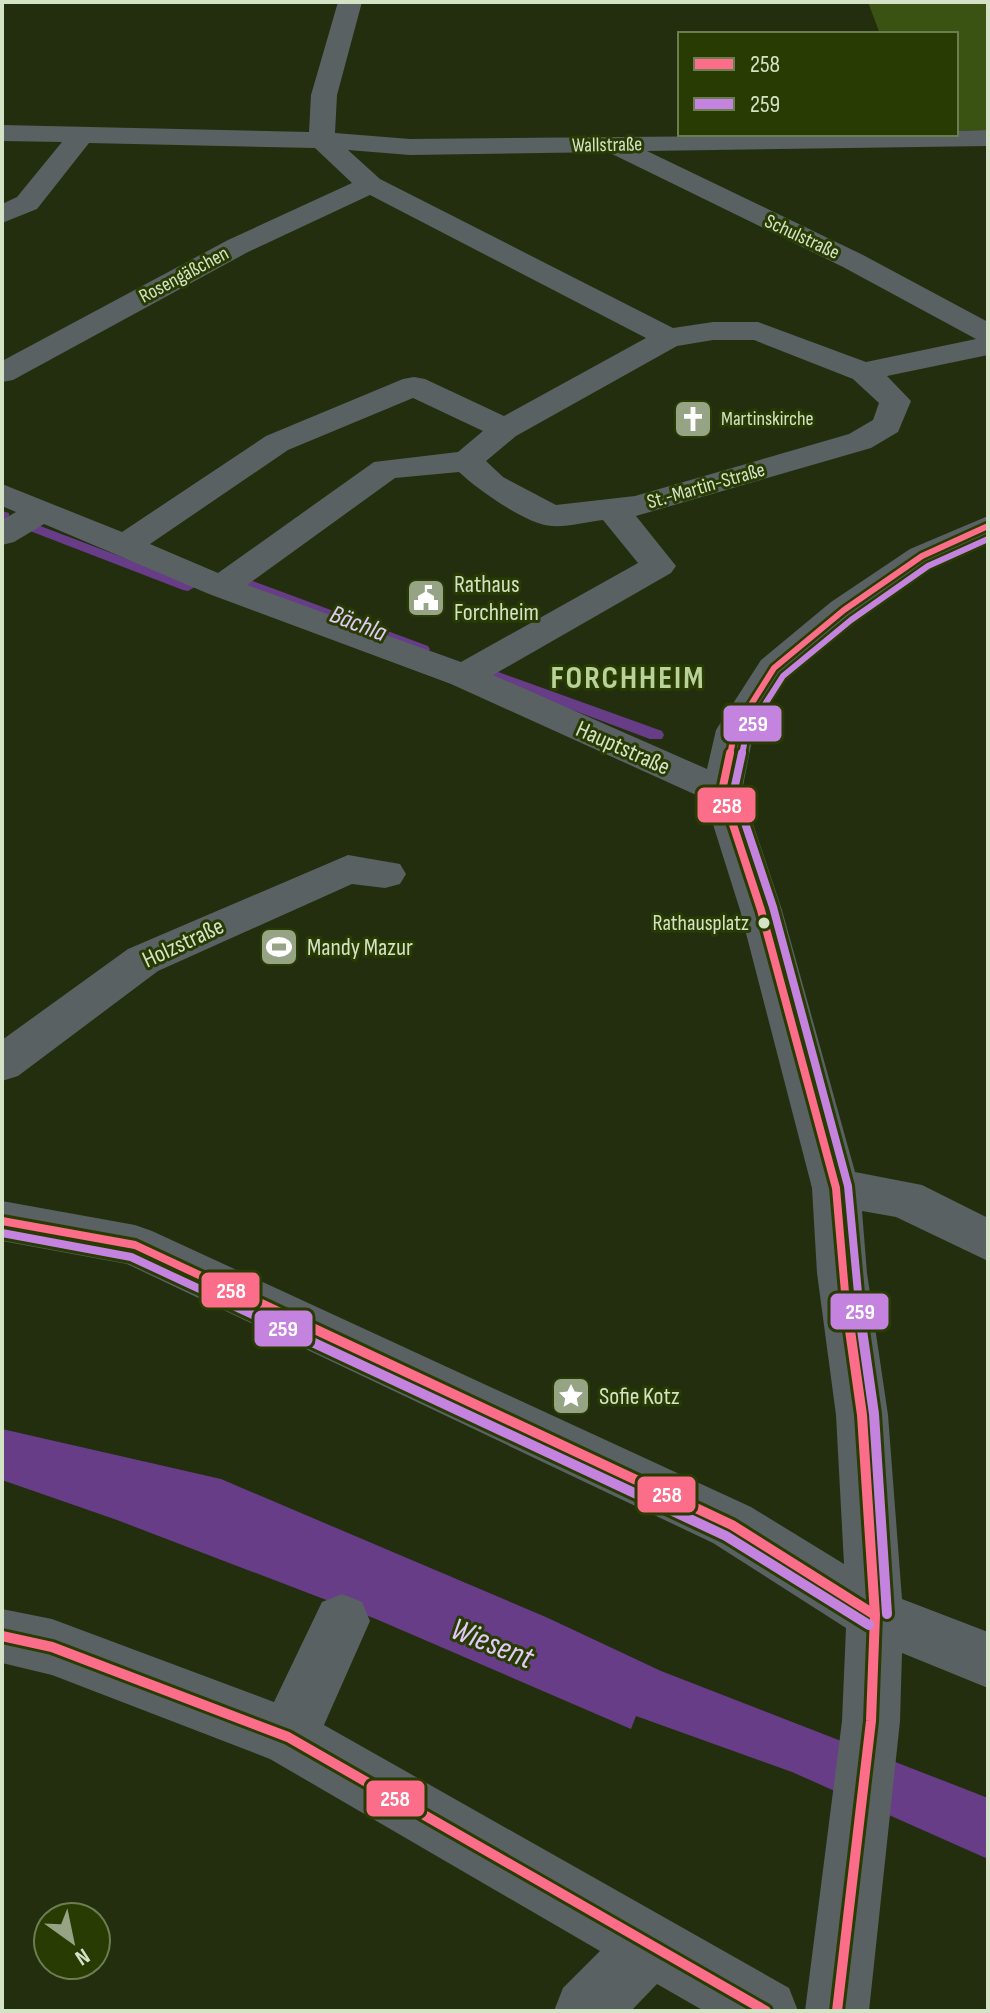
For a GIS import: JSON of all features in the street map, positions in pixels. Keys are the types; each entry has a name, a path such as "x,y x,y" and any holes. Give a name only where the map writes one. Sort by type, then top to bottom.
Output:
{"street":[{"path":"350,2 324,95 322,140 370,185 669,338"},
{"name":"Wallstraße","path":"2,133 322,140 410,147 988,138"},
{"path":"2,215 27,203 82,134"},
{"name":"Schulstraße","path":"613,145 853,261 988,334"},
{"name":"Rosengäßchen","path":"2,373 238,246 370,185"},
{"name":"St.-Martin-Straße","path":"713,331 758,331 864,372 895,401 887,425 860,441 613,511 551,516 491,484 467,461 505,429 669,338 713,331"},
{"path":"864,372 988,346"},
{"path":"123,547 277,443 414,386 505,429"},
{"path":"221,587 386,469 467,461"},
{"name":"Hauptstraße","path":"2,494 221,587 464,676 722,791"},
{"path":"2,535 41,511"},
{"path":"464,676 659,566 613,511"},
{"path":"837,2011 871,1721 875,1615 862,1415 842,1273 836,1188 761,910 722,791 735,730 774,668 844,610 922,556 988,526"},
{"name":"Holzstraße","path":"2,1064 143,960 348,869 385,874"},
{"path":"836,1188 905,1199 988,1241"},
{"path":"2,1221 135,1245 732,1525 875,1615 988,1660"},
{"path":"288,1737 342,1621"},
{"path":"2,1636 52,1647 288,1737 766,2011"},
{"path":"586,2011 652,1944"}],"green space":[{"path":"868,2 988,2 988,130 958,131 958,32 879,32"}],"water":[{"name":"Wiesent","path":"2,1429 221,1479 548,1618 661,1671 988,1798 988,1859 792,1772 636,1716 631,1729 376,1619 117,1520 2,1480"}],"waterway":[{"name":"Bächla","path":"35,528 188,587"},
{"name":"Bächla","path":"242,581 423,649"},
{"name":"Bächla","path":"479,670 656,735"}],"transit line":[{"name":"258","path":"837,2011 871,1721 875,1615 862,1415 842,1273 836,1188 761,910 722,791 735,730 774,668 844,610 922,556 988,526"},
{"name":"259","path":"887,1614 874,1414 854,1272 848,1186 773,907 734,790 746,734 783,676 851,620 928,566 988,539"},
{"name":"258","path":"2,1221 135,1245 732,1525 875,1615"},
{"name":"259","path":"2,1233 131,1257 726,1536 869,1625"},
{"name":"258","path":"2,1636 52,1647 288,1737 766,2011"}],"place":[{"name":"Martinskirche","path":"693,419"},
{"name":"Rathaus Forchheim","path":"426,598"},
{"name":"Rathausplatz","path":"764,923"},
{"name":"Mandy Mazur","path":"279,947"},
{"name":"Sofie Kotz","path":"571,1396"}],"district":[{"name":"FORCHHEIM","path":"628,678"}]}
